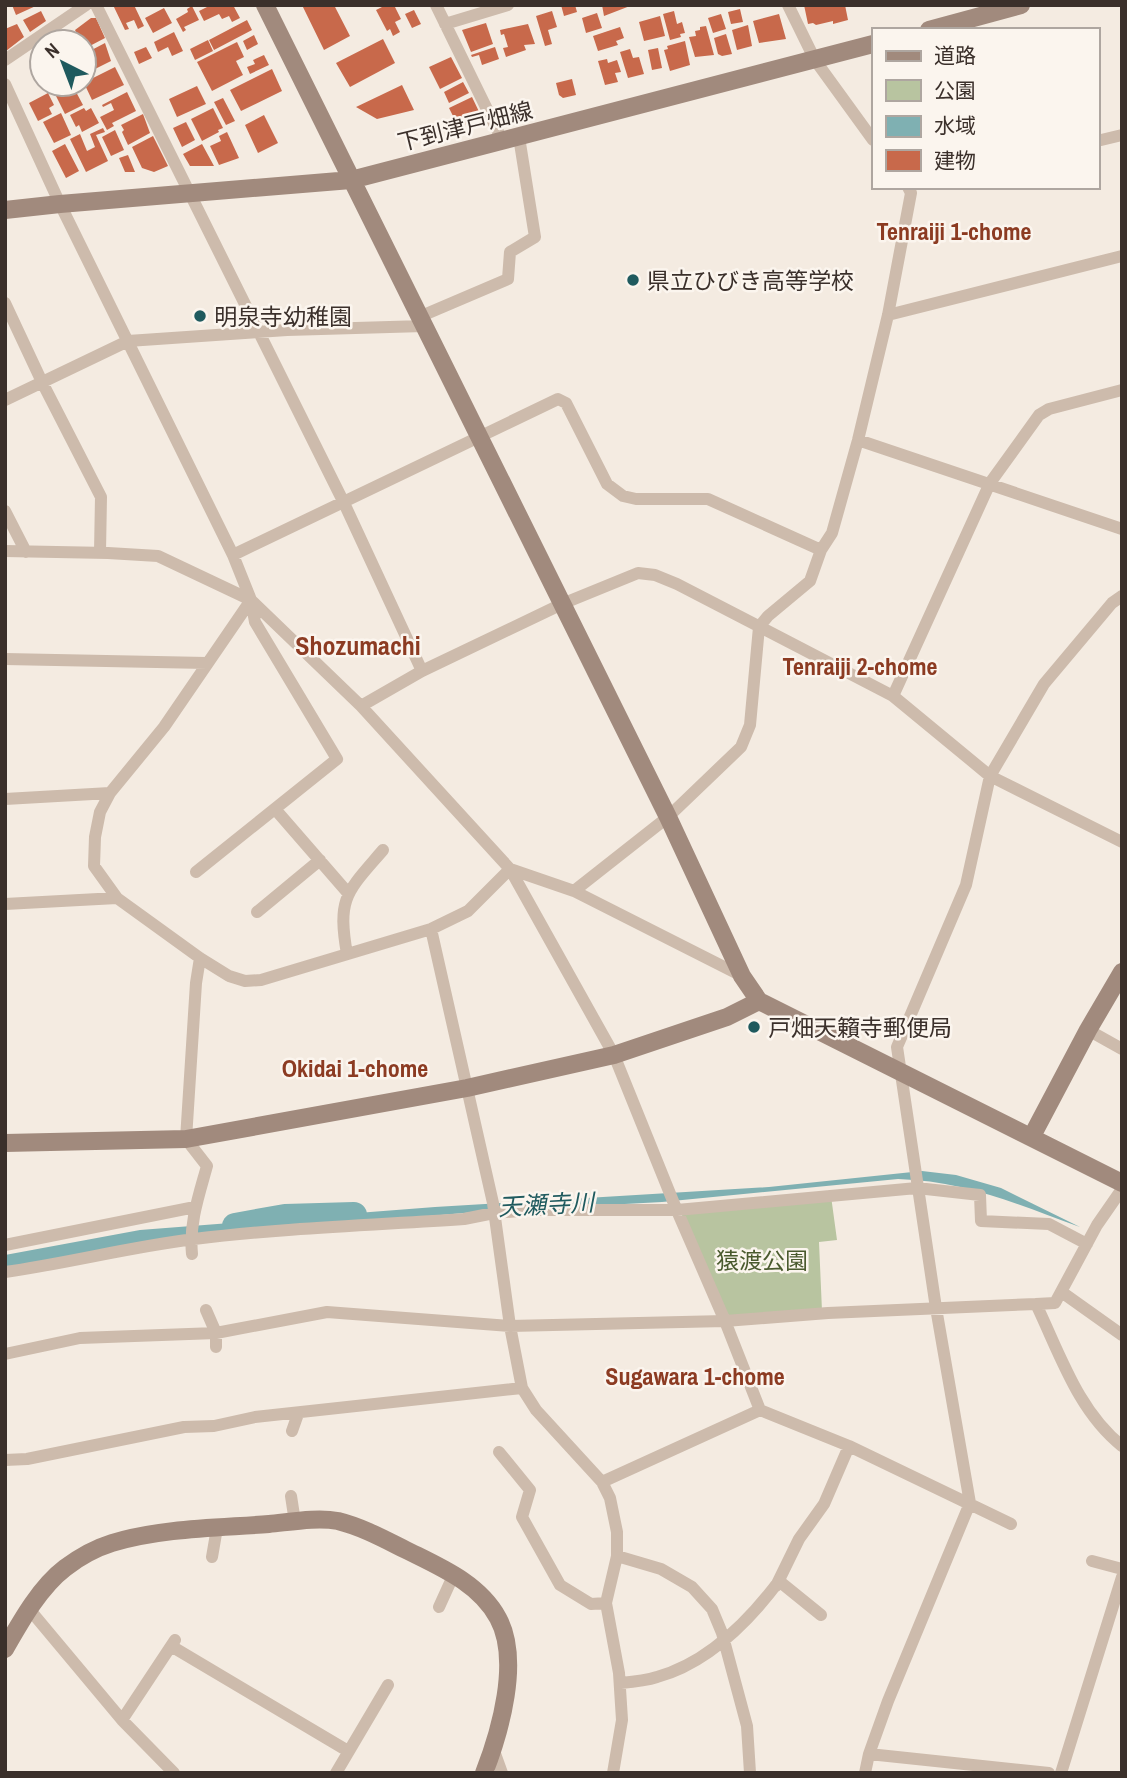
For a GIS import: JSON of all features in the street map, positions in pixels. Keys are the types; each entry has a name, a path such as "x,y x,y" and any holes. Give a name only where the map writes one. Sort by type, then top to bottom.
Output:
{"street":[{"path":"5,60 86,5"},
{"path":"96,5 344,503 422,671"},
{"path":"265,5 668,817 742,976 759,1001 1122,1183"},
{"path":"5,400 128,341 421,321 508,279 510,252 535,237 511,140 436,5"},
{"path":"445,24 508,5"},
{"path":"788,5 815,60 872,139"},
{"path":"936,28 1021,5"},
{"name":"下到津戸畑線","path":"5,210 351,180 872,44"},
{"path":"5,84 60,204 233,555 251,600 255,622 337,759 196,872"},
{"path":"1099,141 1122,135"},
{"path":"574,891 668,817 741,747 751,725 759,627 768,616 810,581 821,550 832,533 888,315 913,189"},
{"name":"下到津戸畑線","path":"5,202 60,204"},
{"path":"888,315 1122,256"},
{"path":"5,303 101,497 100,552"},
{"path":"893,696 990,483 1039,415 1049,409 1122,390"},
{"path":"233,555 558,399 566,403 607,484 623,496 636,499 708,499 821,550"},
{"path":"858,440 1122,529"},
{"path":"5,511 26,552"},
{"path":"5,551 100,552 158,556 251,600 361,706 510,869 614,1055 760,1409 849,1446 1011,1524"},
{"path":"361,706 422,671 562,604 638,573 655,575 893,696 990,776 1122,842"},
{"path":"865,1773 888,1701 970,1503 916,1186 897,1047 966,885 990,776 1044,684 1112,603 1122,596"},
{"path":"251,600 164,727 110,793 100,813 95,837 94,866 117,898 229,976 245,981 261,980 430,929 468,911 510,869"},
{"path":"5,659 207,663"},
{"path":"5,799 110,793"},
{"path":"275,809 348,893"},
{"path":"347,954 343,931 345,900 383,850"},
{"path":"257,912 320,860"},
{"path":"510,869 574,891 742,976"},
{"path":"5,904 117,898"},
{"path":"430,929 493,1208 522,1388 536,1410 602,1482 610,1498 617,1532 617,1556 606,1603 620,1683 622,1720 613,1773"},
{"path":"192,1254 195,1207 207,1166 186,1139 195,983 200,958"},
{"path":"1032,1136 1122,972"},
{"path":"5,1143 186,1139 467,1088 614,1055 727,1017 759,1001"},
{"path":"1088,1030 1122,1049"},
{"path":"5,1272 191,1240 464,1219 493,1208 676,1208 916,1186 980,1195 981,1221 1049,1224 1087,1244"},
{"path":"5,1354 80,1338 216,1333 327,1312 510,1325 725,1321 828,1313 1055,1303 1063,1293 1087,1244 1122,1189"},
{"path":"5,1245 195,1207"},
{"path":"1063,1293 1122,1335"},
{"path":"1036,1304 1086,1408 1106,1433 1122,1446"},
{"path":"206,1310 216,1333 216,1347"},
{"path":"5,1460 27,1459 215,1422 522,1388"},
{"path":"602,1482 760,1409"},
{"path":"292,1431 298,1414"},
{"path":"776,1586 799,1539 824,1504 849,1446"},
{"path":"499,1452 530,1490 522,1517 560,1585 591,1604 606,1603"},
{"path":"291,1496 295,1522"},
{"path":"5,1648 48,1584 65,1568 111,1543 159,1533 336,1521 368,1531 454,1574 480,1594 498,1618 506,1640 508,1676 493,1748 484,1773"},
{"path":"212,1557 217,1528"},
{"path":"617,1556 661,1569 692,1587 712,1609 724,1640 747,1726 750,1773"},
{"path":"1092,1561 1122,1569"},
{"path":"439,1607 454,1574"},
{"path":"1061,1773 1122,1577"},
{"path":"620,1683 670,1673 724,1640 758,1608 779,1581 821,1615"},
{"path":"30,1610 122,1720 174,1773"},
{"path":"122,1720 173,1643 348,1751"},
{"path":"335,1773 388,1685"},
{"path":"493,1748 502,1773"},
{"path":"869,1754 1049,1773"}],"green space":[{"name":"猿渡公園","path":"831,1196 837,1240 819,1242 822,1311 728,1318 681,1213"}],"water":[{"path":"922,1171 956,1175 1001,1188 1080,1227 968,1189 898,1179 662,1202 476,1212 160,1239 5,1269 5,1255 140,1230 435,1207 769,1187"}],"building":[{"path":"12,5 38,5 16,15"},
{"path":"113,5 134,5 144,26 138,29 134,20 126,23 129,29 125,30"},
{"path":"211,5 233,5 240,18 232,22 229,16 222,19 219,14 204,21 199,11"},
{"path":"302,5 334,5 350,36 324,50"},
{"path":"386,5 394,5 401,19 395,22 400,32 393,36 390,29 387,31 376,10"},
{"path":"561,5 575,5 577,12 564,16"},
{"path":"602,5 630,5 630,6 604,16"},
{"path":"804,5 845,5 848,20 833,24 833,21 808,24"},
{"path":"192,6 199,20 184,27 186,30 183,32 176,19 188,12 187,9"},
{"path":"164,8 172,23 153,33 145,18"},
{"path":"740,9 743,22 731,24 728,12"},
{"path":"414,10 421,24 412,28 405,14"},
{"path":"41,11 46,21 36,28 28,29 23,20"},
{"path":"552,11 557,27 548,30 552,44 545,46 536,16"},
{"path":"674,11 677,24 682,22 685,33 670,40 663,14"},
{"path":"597,13 602,28 586,33 582,18"},
{"path":"721,14 726,29 713,33 708,18"},
{"path":"779,14 786,39 759,43 753,21"},
{"path":"660,16 665,36 644,41 639,22"},
{"path":"91,18 96,18 105,38 98,42 98,28 78,28"},
{"path":"247,20 252,30 214,50 209,40"},
{"path":"486,23 493,44 471,52 462,30"},
{"path":"17,24 24,37 6,51 5,29"},
{"path":"528,24 535,44 524,45 526,50 506,57 503,48 508,47 500,30"},
{"path":"748,25 752,46 737,50 732,30"},
{"path":"706,26 714,55 695,57 689,37 696,36 695,31"},
{"path":"620,27 624,38 616,41 618,45 598,51 593,36"},
{"path":"174,32 183,51 172,56 168,47 158,52 154,42"},
{"path":"726,34 732,54 722,56 718,54 714,38"},
{"path":"254,35 258,44 247,50 243,41"},
{"path":"383,39 395,63 350,87 336,63"},
{"path":"208,40 213,51 195,60 190,49"},
{"path":"685,41 690,65 670,71 664,50 668,49 667,46"},
{"path":"237,42 244,57 236,61 243,75 212,91 197,62"},
{"path":"105,43 111,61 98,68 98,47"},
{"path":"146,47 152,58 139,64 134,52"},
{"path":"495,47 499,59 482,65 479,55 471,55"},
{"path":"658,48 662,68 652,70 648,50"},
{"path":"630,49 633,58 639,57 644,74 628,78 620,52"},
{"path":"264,55 269,65 250,74 247,67 255,64 253,60"},
{"path":"451,57 462,78 440,89 429,67"},
{"path":"607,59 608,63 617,60 621,72 615,73 618,82 605,85 598,61"},
{"path":"115,67 124,85 98,97 98,76"},
{"path":"272,69 282,91 241,111 230,90"},
{"path":"572,79 576,95 563,98 559,95 556,83"},
{"path":"463,82 469,93 449,103 444,92"},
{"path":"402,85 414,110 377,119 356,107"},
{"path":"197,86 206,104 177,117 169,99"},
{"path":"127,92 136,111 112,123 114,126 107,130 100,117 114,110 111,103 103,107 102,105"},
{"path":"472,97 483,120 458,126 449,108"},
{"path":"38,98 50,98 54,105 49,108 52,114 38,121 29,103"},
{"path":"57,98 79,98 83,105 65,114"},
{"path":"223,98 235,121 226,125 214,102"},
{"path":"84,108 86,111 91,108 99,123 82,132 70,115"},
{"path":"213,108 223,128 202,141 191,119"},
{"path":"61,113 71,135 54,143 43,122"},
{"path":"143,114 150,133 128,145 121,125"},
{"path":"264,115 278,143 258,153 245,125"},
{"path":"186,122 195,140 182,147 173,128"},
{"path":"103,128 105,132 96,135 108,161 86,172 70,139 80,134 87,151 95,147 90,134"},
{"path":"115,130 124,150 111,156 102,137"},
{"path":"227,132 239,158 219,165 210,146 221,141 219,136"},
{"path":"153,136 168,166 154,172 142,168 132,147"},
{"path":"65,144 79,171 66,178 52,151"},
{"path":"202,144 214,166 190,166 183,154"},
{"path":"128,155 135,172 125,172 119,158"}],"waterway":[{"name":"天瀬寺川","path":"235,1226 285,1217 354,1215"}],"place":[{"name":"県立ひびき高等学校","path":"633,280"},
{"name":"明泉寺幼稚園","path":"200,316"},
{"name":"戸畑天籟寺郵便局","path":"754,1027"}],"district":[{"name":"Tenraiji 1-chome","path":"954,231"},
{"name":"Shozumachi","path":"358,645"},
{"name":"Tenraiji 2-chome","path":"860,666"},
{"name":"Okidai 1-chome","path":"355,1068"},
{"name":"Sugawara 1-chome","path":"695,1376"}]}
